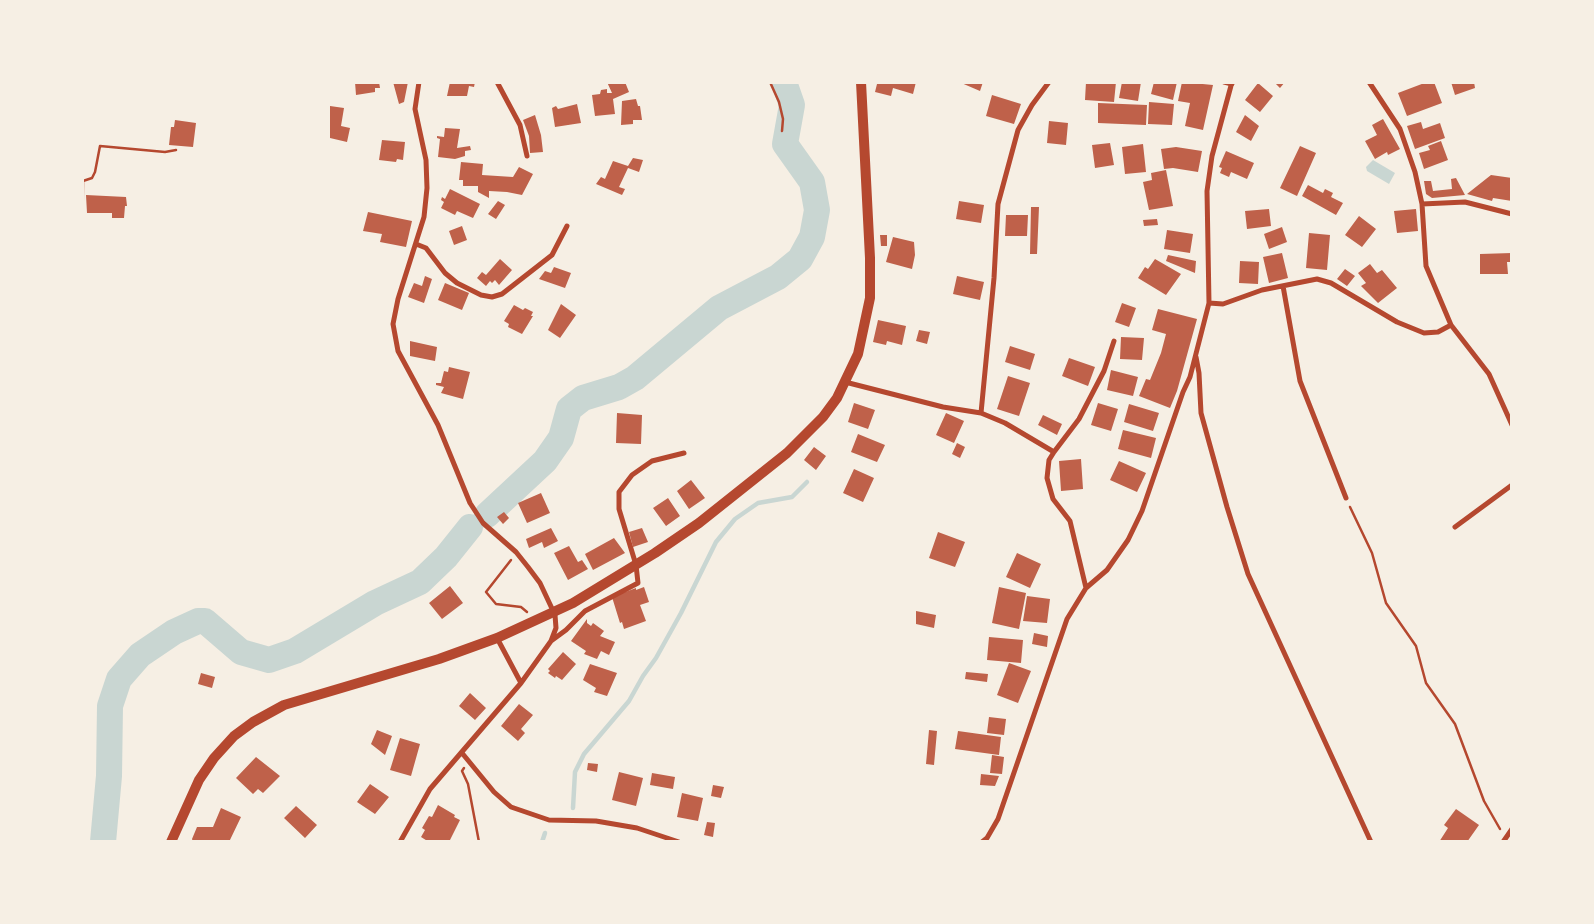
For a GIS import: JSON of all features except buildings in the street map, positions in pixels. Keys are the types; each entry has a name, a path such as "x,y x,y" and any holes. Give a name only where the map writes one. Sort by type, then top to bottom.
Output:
{"main road":[{"path":"171,842 199,780 214,758 234,736 253,722 284,705 439,659 496,638 534,617 608,583 699,523 787,453 824,417 837,398 858,354 870,298 870,258 861,82"}],"street":[{"path":"419,82 415,109 426,160 427,188 424,217 398,299 393,324 398,351 438,425 470,503 483,522 519,555 540,583 555,615 556,628 551,642"},
{"path":"497,82 520,125 526,156"},
{"path":"982,413 994,278 998,204 1018,130 1032,105 1049,82"},
{"path":"986,840 998,819 1067,619 1086,588 1107,570 1128,540 1142,511 1195,357 1209,303 1207,191 1212,156 1232,83 1224,82"},
{"path":"1369,82 1400,129 1415,172 1422,204 1426,266 1452,326 1489,374 1512,425"},
{"path":"1422,204 1465,202 1512,214"},
{"path":"416,244 426,248 445,273 457,283 481,295 492,297 502,294 552,255 567,226"},
{"path":"1209,303 1224,304 1262,290 1317,280 1331,283 1397,322 1424,333 1438,332 1452,326"},
{"path":"1283,286 1300,381 1346,498"},
{"path":"1086,588 1070,521 1053,499 1047,478 1049,460 1079,419 1104,371 1114,341"},
{"path":"1195,357 1199,373 1202,413 1227,507 1248,574 1371,842"},
{"path":"845,382 943,407 982,413 1005,423 1054,452"},
{"path":"400,842 430,789 462,754 551,642 585,611 638,583 636,565 619,509 619,492 632,475 652,461 684,453"},
{"path":"1455,527 1512,485"},
{"path":"496,638 521,682"},
{"path":"462,754 494,792 511,807 549,820 596,821 636,828 679,842"},
{"path":"1503,842 1512,830"}],"path":[{"path":"770,82 779,102 783,119 782,131"},
{"path":"82,262 83,181 92,178 95,172 100,146 165,152 176,150"},
{"path":"1346,498 1372,554 1386,603 1416,646 1426,683 1455,724 1484,801 1496,826 1507,836"},
{"path":"519,555 508,562 486,592 496,604 521,607 534,617"},
{"path":"467,760 462,771 468,784 479,842"}],"shaded area":[{"path":"1373,160 1395,173 1389,184 1367,171 1366,167"}],"waterway":[{"path":"487,515 545,461 561,438 569,409 583,398 619,387 635,378 719,308 778,277 800,259 812,237 817,210 812,182 785,144 792,105 784,82"},
{"path":"573,808 575,772 584,754 629,701 656,658 681,613 716,542 735,519 758,503 792,497 807,482"},
{"path":"103,842 109,776 110,706 119,679 140,655 174,632 198,621 205,621 241,652 269,660 295,651 375,603 420,582 446,557 470,527"},
{"path":"542,842 545,833"}]}
